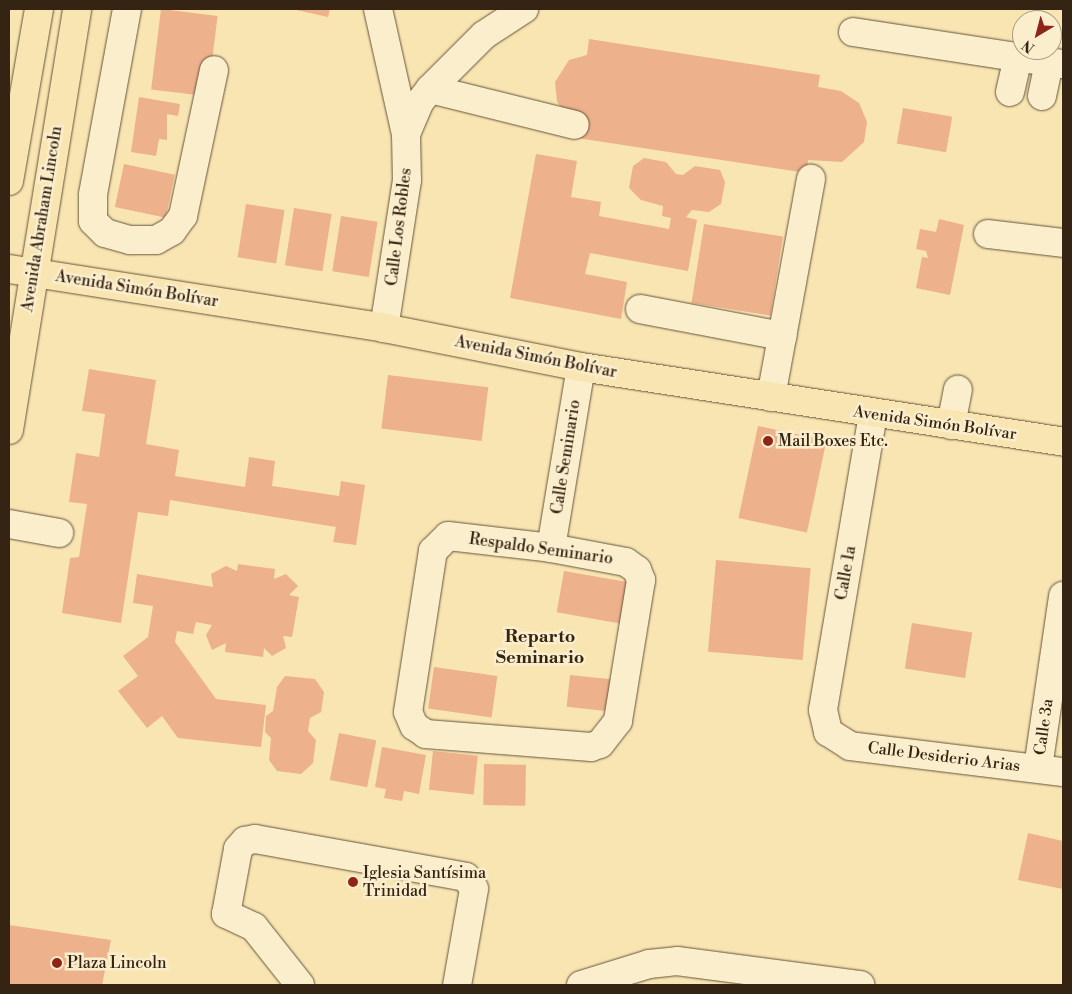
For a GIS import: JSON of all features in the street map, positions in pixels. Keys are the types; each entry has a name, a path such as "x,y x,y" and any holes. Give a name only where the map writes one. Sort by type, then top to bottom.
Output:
{"main road":[{"path":"9,181 39,9"},
{"name":"Avenida Abraham Lincoln","path":"9,430 21,271 77,9"},
{"name":"Avenida Simón Bolívar","path":"21,271 384,328 581,367 873,414 1063,442"}],"street":[{"path":"127,9 93,195 93,221 105,233 130,240 156,240 172,231 184,216 214,70"},
{"name":"Calle Los Robles","path":"378,9 381,38 406,134 407,180 384,328"},
{"path":"406,134 418,103 430,89 484,35 524,9"},
{"path":"853,32 1012,56"},
{"path":"1010,92 1017,60"},
{"path":"1037,60 1056,63 1042,96"},
{"path":"430,89 575,125"},
{"path":"771,397 811,179"},
{"path":"988,234 1063,243"},
{"path":"640,309 782,336"},
{"name":"Calle Seminario","path":"551,548 581,367"},
{"path":"951,425 958,390"},
{"name":"Calle 1a","path":"828,732 823,710 873,414"},
{"path":"9,524 59,533"},
{"name":"Respaldo Seminario","path":"448,536 551,548 626,562 641,580 618,721 610,735 591,747 426,734 414,726 408,712 434,551 439,540 448,536"},
{"name":"Calle 3a","path":"1051,770 1063,596"},
{"name":"Calle Desiderio Arias","path":"828,732 850,746 1051,770"},
{"path":"300,985 254,927 226,914 238,849 245,841 255,839 466,877 474,889 457,985"},
{"path":"581,985 619,979 677,961 860,985"}],"building":[{"path":"161,9 218,16 208,96 151,89"},
{"path":"292,9 330,9 328,17"},
{"path":"589,39 820,75 818,87 841,91 859,103 867,122 864,142 842,162 808,160 807,173 577,138 557,101 555,82 569,60 587,55"},
{"path":"139,97 180,104 178,116 167,114 167,140 159,139 156,156 131,152"},
{"path":"903,108 952,117 946,152 897,143"},
{"path":"536,154 577,161 571,197 601,202 599,216 669,229 671,218 662,216 663,206 641,200 629,188 633,166 644,158 666,162 676,174 683,175 695,166 720,170 725,182 721,204 709,212 692,210 686,217 697,220 688,271 590,253 585,274 627,282 621,319 510,298"},
{"path":"124,164 175,175 166,218 115,207"},
{"path":"246,204 285,210 276,263 238,257"},
{"path":"294,208 332,214 322,271 285,265"},
{"path":"341,216 378,222 369,277 332,271"},
{"path":"939,219 964,225 950,295 916,288 922,257 928,258 926,251 916,249 920,229 936,232"},
{"path":"704,224 783,237 771,316 691,303"},
{"path":"89,369 156,380 146,444 179,450 175,476 245,487 249,457 275,461 272,486 339,496 341,481 365,485 356,545 333,542 336,527 170,500 168,516 138,512 121,623 62,613 70,558 79,557 87,504 69,502 76,453 99,457 105,414 82,411"},
{"path":"388,375 488,387 482,441 381,429"},
{"path":"758,426 826,441 807,532 738,518"},
{"path":"716,560 811,568 803,660 708,652"},
{"path":"238,564 275,569 274,579 286,574 298,586 289,595 299,597 292,637 283,636 286,648 272,656 264,648 263,657 225,652 226,643 212,650 206,635 212,625 196,622 193,634 177,631 175,642 216,699 266,705 261,747 178,738 162,716 147,728 118,691 138,676 123,656 148,637 153,606 133,603 137,574 213,587 211,574 226,566 237,571"},
{"path":"564,571 627,582 620,623 557,612"},
{"path":"912,623 972,633 965,678 905,668"},
{"path":"434,667 497,676 492,717 428,709"},
{"path":"570,675 616,680 612,712 567,707"},
{"path":"285,676 315,679 324,692 321,712 310,718 308,731 316,740 313,763 301,774 277,771 269,760 271,738 265,732 266,716 273,711 277,687"},
{"path":"339,733 376,740 367,787 330,780"},
{"path":"382,747 426,755 419,794 404,791 402,801 384,798 386,789 375,787"},
{"path":"433,751 478,756 474,794 429,790"},
{"path":"484,764 526,765 525,806 483,805"},
{"path":"1028,833 1063,841 1063,889 1018,880"},
{"name":"Plaza Lincoln","path":"9,925 111,940 102,985 9,985"}],"place":[{"name":"Mail Boxes Etc.","path":"768,441"},
{"name":"Iglesia Santísima Trinidad","path":"353,882"},
{"name":"Plaza Lincoln","path":"57,963"}],"district":[{"name":"Reparto Seminario","path":"540,648"}]}
